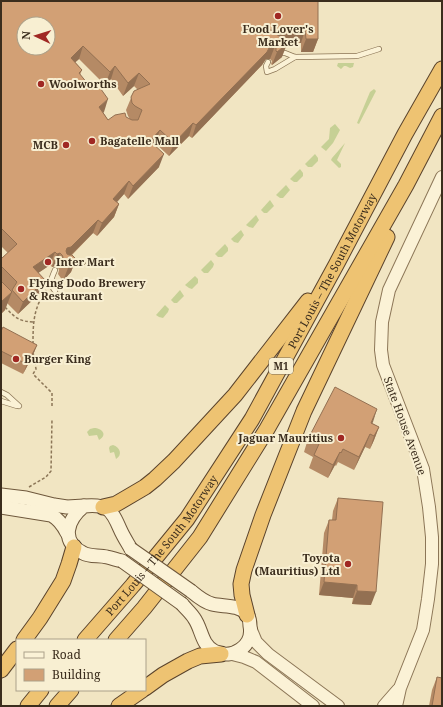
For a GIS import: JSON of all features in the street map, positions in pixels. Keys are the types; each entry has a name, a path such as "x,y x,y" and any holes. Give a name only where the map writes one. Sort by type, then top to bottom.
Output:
{"highway":[{"name":"Port Louis – The South Motorway","path":"86,639 133,585 186,519 252,419 405,134 442,69"},
{"name":"Port Louis – The South Motorway","path":"117,639 144,608 200,537 268,429 406,185 442,116"},
{"path":"248,615 242,595 241,584 244,570 263,515 304,411 394,222 406,185"},
{"path":"103,507 116,504 145,487 174,461 235,395 336,265"},
{"path":"25,639 63,581 74,547"},
{"path":"1,670 16,650"},
{"path":"146,687 188,661 200,656 226,654"},
{"path":"28,706 40,691"},
{"path":"57,706 71,691"},
{"path":"119,706 141,691"}],"main road":[{"path":"1,494 67,507 103,507 111,512 115,517 124,538 131,549 199,598 211,604 243,610 248,615 252,630 248,643 244,648 237,652 226,654 214,651 205,642 194,617 182,604 122,561 84,554 74,547 67,533 56,517 1,507"},
{"path":"67,533 73,516 84,506"}],"street":[{"name":"State House Avenue","path":"396,706 400,688 423,630 432,564 432,537 429,507 422,469 382,365 380,350 382,327 389,290 442,178"},
{"path":"252,630 256,642 268,654 338,706"},
{"path":"226,654 244,657 256,662 314,706"},
{"path":"384,706 400,688"}],"lane":[{"path":"280,53 285,53 295,57 357,56 379,49"},
{"path":"268,62 266,66 267,72 295,57"},
{"path":"65,264 83,262"},
{"path":"55,270 51,279 52,287 55,291"},
{"path":"1,392 7,395 19,406 1,401"}],"path":[{"path":"51,279 47,283 46,292 38,305 35,315 33,352 36,369 33,374 52,393 52,406"},
{"path":"2,304 22,321 34,322"},
{"path":"27,488 46,477 51,471 52,419"}],"green space":[{"path":"338,63 354,63 353,67 350,68 344,66 341,69 337,66"},
{"path":"374,89 376,91 359,124 357,123 370,92"},
{"path":"335,124 340,130 333,143 326,151 321,147 329,139 330,128"},
{"path":"345,143 337,160 341,164 341,167 339,168 331,160"},
{"path":"315,154 318,161 312,167 308,167 305,164"},
{"path":"300,169 303,176 297,182 294,182 290,179"},
{"path":"286,185 290,190 283,198 280,198 276,195"},
{"path":"270,200 274,206 267,213 264,213 261,210"},
{"path":"256,215 259,220 253,228 246,225"},
{"path":"241,230 244,235 238,243 234,242 231,239"},
{"path":"225,244 228,251 222,257 218,257 215,254"},
{"path":"211,260 214,264 213,267 208,273 204,273 201,270"},
{"path":"195,276 198,279 198,283 192,289 185,285"},
{"path":"180,290 184,296 177,303 174,303 171,300"},
{"path":"165,305 169,309 163,318 156,315"},
{"path":"97,428 103,432 102,438 99,440 97,435 89,436 87,432"},
{"path":"113,445 120,451 116,459 114,452 110,453 109,448"}],"building":[{"name":"Bagatelle Mall","path":"1,1 318,1 318,39 306,39 305,30 270,30 282,38 281,40 283,43 287,44 277,52 275,46 270,46 267,52 196,125 193,123 174,143 160,130 150,141 164,154 133,186 129,181 113,199 119,204 102,223 98,220 71,247 67,248 67,254 72,255 76,259 68,268 62,261 62,255 55,252 33,267 45,280 23,302 12,290 17,282 1,266 1,259 17,244 1,228","holes":["83,46 110,72 115,66 128,83 139,73 150,84 134,91 131,97 132,103 142,110 138,120 132,120 126,117 125,113 115,115 108,120 99,107 108,99 98,85 92,89 79,73 82,70 71,58"]},
{"path":"1,281 12,292 1,302"},
{"path":"3,327 37,345 27,364 1,351 1,331"},
{"name":"Jaguar Mauritius","path":"335,387 377,409 371,423 379,427 374,436 370,434 359,457 343,449 333,465 314,455 319,444 308,439"},
{"name":"Toyota (Mauritius) Ltd","path":"338,498 383,502 376,592 357,591 357,585 324,582 329,520 336,520"},
{"path":"437,677 442,678 442,706 432,706"}],"place":[{"name":"Food Lover's Market","path":"278,16"},
{"name":"Woolworths","path":"41,84"},
{"name":"Bagatelle Mall","path":"92,141"},
{"name":"MCB","path":"66,145"},
{"name":"Inter Mart","path":"48,262"},
{"name":"Flying Dodo Brewery & Restaurant","path":"21,289"},
{"name":"Burger King","path":"16,359"},
{"name":"Jaguar Mauritius","path":"341,438"},
{"name":"Toyota (Mauritius) Ltd","path":"348,564"}]}
